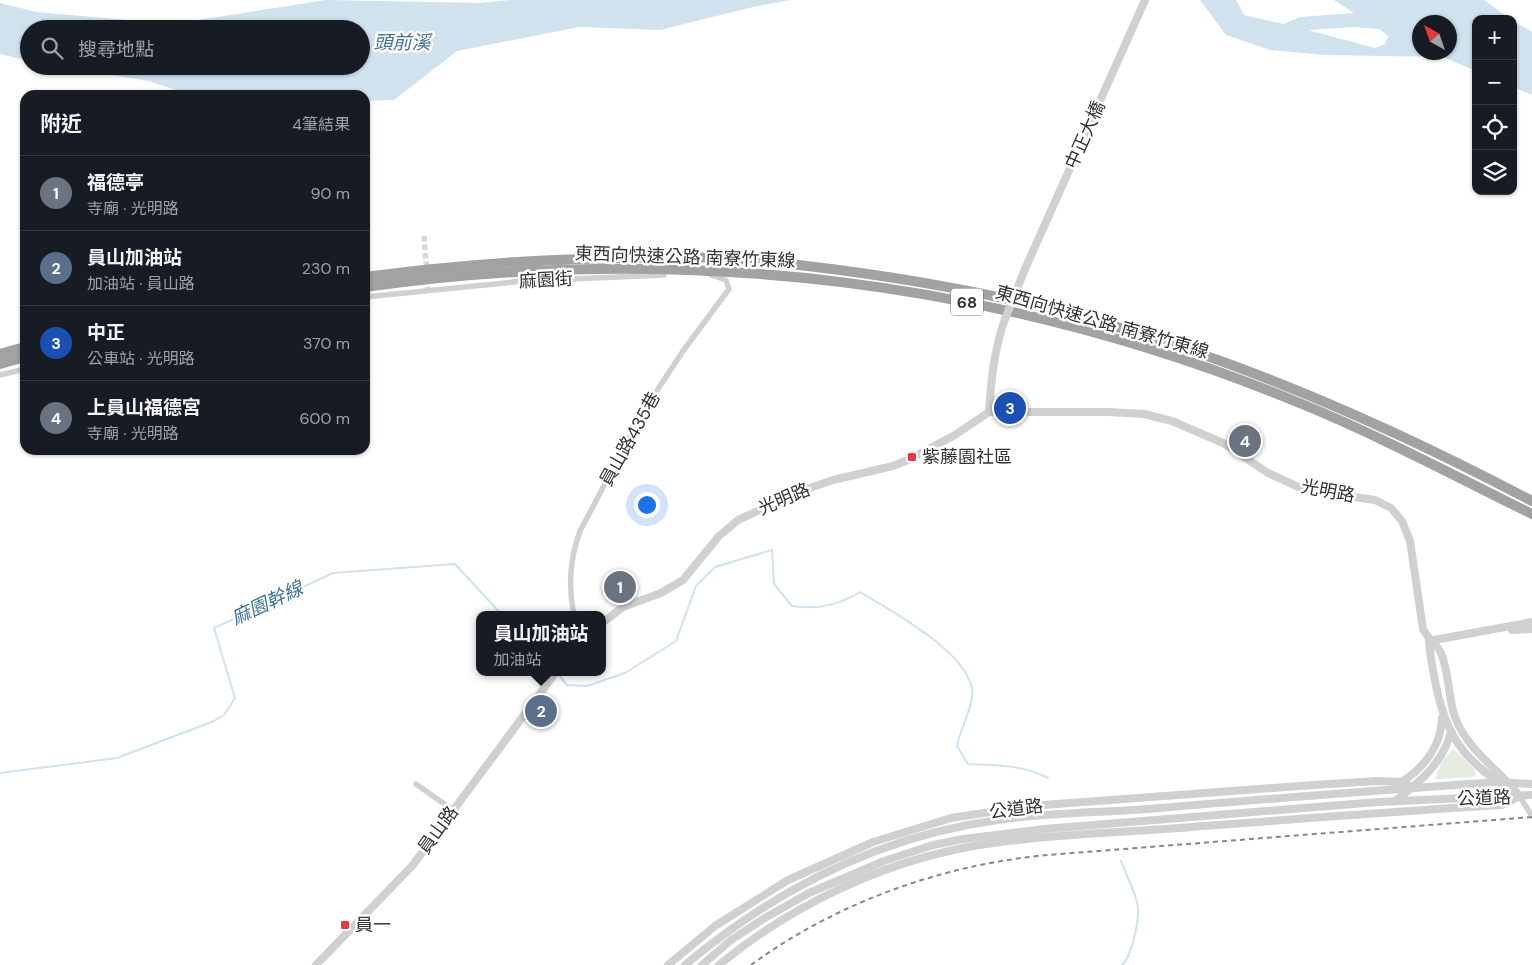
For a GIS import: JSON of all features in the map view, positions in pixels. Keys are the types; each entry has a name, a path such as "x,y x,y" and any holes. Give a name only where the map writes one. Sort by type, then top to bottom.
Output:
{"highway":[{"name":"東西向快速公路 南寮竹東線","path":"370,276 447,266 536,260 739,259 859,273 998,297 1123,328 1275,380 1340,407 1463,464 1532,501"},
{"name":"東西向快速公路 南寮竹東線","path":"370,286 472,275 544,270 702,270 767,273 829,280 948,298 1026,315 1120,340 1299,403 1381,438 1532,514"},
{"path":"0,354 20,348"},
{"path":"0,364 20,359"}],"street":[{"name":"中正大橋","path":"989,412 991,376 998,340 1005,319 1025,270 1146,0"},
{"name":"麻園街","path":"370,296 524,281 692,275 712,275 726,280"},
{"name":"員山路435巷","path":"573,611 571,600 571,565 573,549 580,531 643,412 684,351 726,294 729,284 726,280"},
{"path":"0,375 20,370"},
{"name":"光明路","path":"606,620 624,607 661,593 683,580 727,528 748,514 817,484 893,466 908,460 955,435 989,412 1108,412 1157,416 1223,443 1268,473 1305,490 1368,498 1391,508 1402,521 1410,541 1423,629 1429,641 1441,652 1453,710 1460,729 1473,747 1520,797 1532,816"},
{"path":"1429,641 1532,622"},
{"path":"1488,631 1532,629"},
{"name":"光明路","path":"1429,641 1440,706 1451,734 1477,765 1504,782 1520,797"},
{"name":"員山路","path":"316,965 412,866 553,676"},
{"name":"公道路","path":"1378,791 1402,782 1425,762 1435,747 1441,729 1440,706"},
{"path":"1379,813 1413,788 1439,760 1451,734 1453,710"},
{"path":"1402,782 1413,788"},
{"name":"公道路","path":"668,965 715,926 788,880 873,842 950,818 1030,806 1314,785 1402,782"},
{"name":"公道路","path":"685,965 753,913 797,887 875,852 953,828 1032,816 1111,812 1504,782 1532,784"},
{"path":"416,784 453,810"},
{"path":"1314,785 1314,795"},
{"path":"1520,797 1532,794"},
{"name":"公道路","path":"702,965 731,940 763,918 810,892 884,861 933,845 963,839 1044,829 1491,795 1520,797"},
{"name":"公道路","path":"719,965 769,927 808,905 856,883 935,855 996,843 1044,838 1502,805 1520,797"},
{"path":"923,826 924,836"}],"shaded area":[{"path":"1454,749 1475,770 1476,774 1473,777 1436,779 1442,762"}],"water":[{"name":"頭前溪","path":"326,0 480,3 511,0 790,0 660,30 579,27 457,51 394,100 370,101 370,90 176,90 148,81 111,75 370,75 370,20 198,20"},
{"path":"1200,0 1236,0 1244,15 1283,24 1300,17 1354,13 1334,0 1484,0 1505,15 1472,15 1472,69 1450,60 1457,60 1457,15 1412,15 1412,56 1325,55 1270,50 1226,35","holes":["1353,27 1379,29 1388,36 1385,44 1375,48 1308,30"]},
{"name":"頭前溪","path":"0,3 37,12 127,20 20,20 20,59 0,54"},
{"path":"1517,23 1532,32 1532,95 1517,89"}],"waterway":[{"path":"560,676 567,685 587,686 625,673 676,641 696,586 715,567 772,550 774,584 792,606 819,607 836,603 860,592 930,637 962,667 970,683 972,698 957,746 968,764 1019,768 1048,778"},
{"name":"麻園幹線","path":"0,773 117,758 214,721 224,715 235,698 214,628 333,573 455,564 498,611"},
{"path":"1121,861 1134,892 1138,908 1137,925 1132,945 1122,965"}],"tunnel":[{"path":"424,236 428,290"}],"railway":[{"path":"751,965 784,943 855,905 892,890 930,878 1008,860 1047,855 1532,817"}],"place":[{"name":"中正","path":"1010,408"},
{"name":"上員山福德宮","path":"1245,441"},
{"name":"紫藤園社區","path":"912,457"},
{"name":"福德亭","path":"620,587"},
{"name":"員山加油站","path":"541,711"},
{"name":"員一","path":"345,925"}]}
